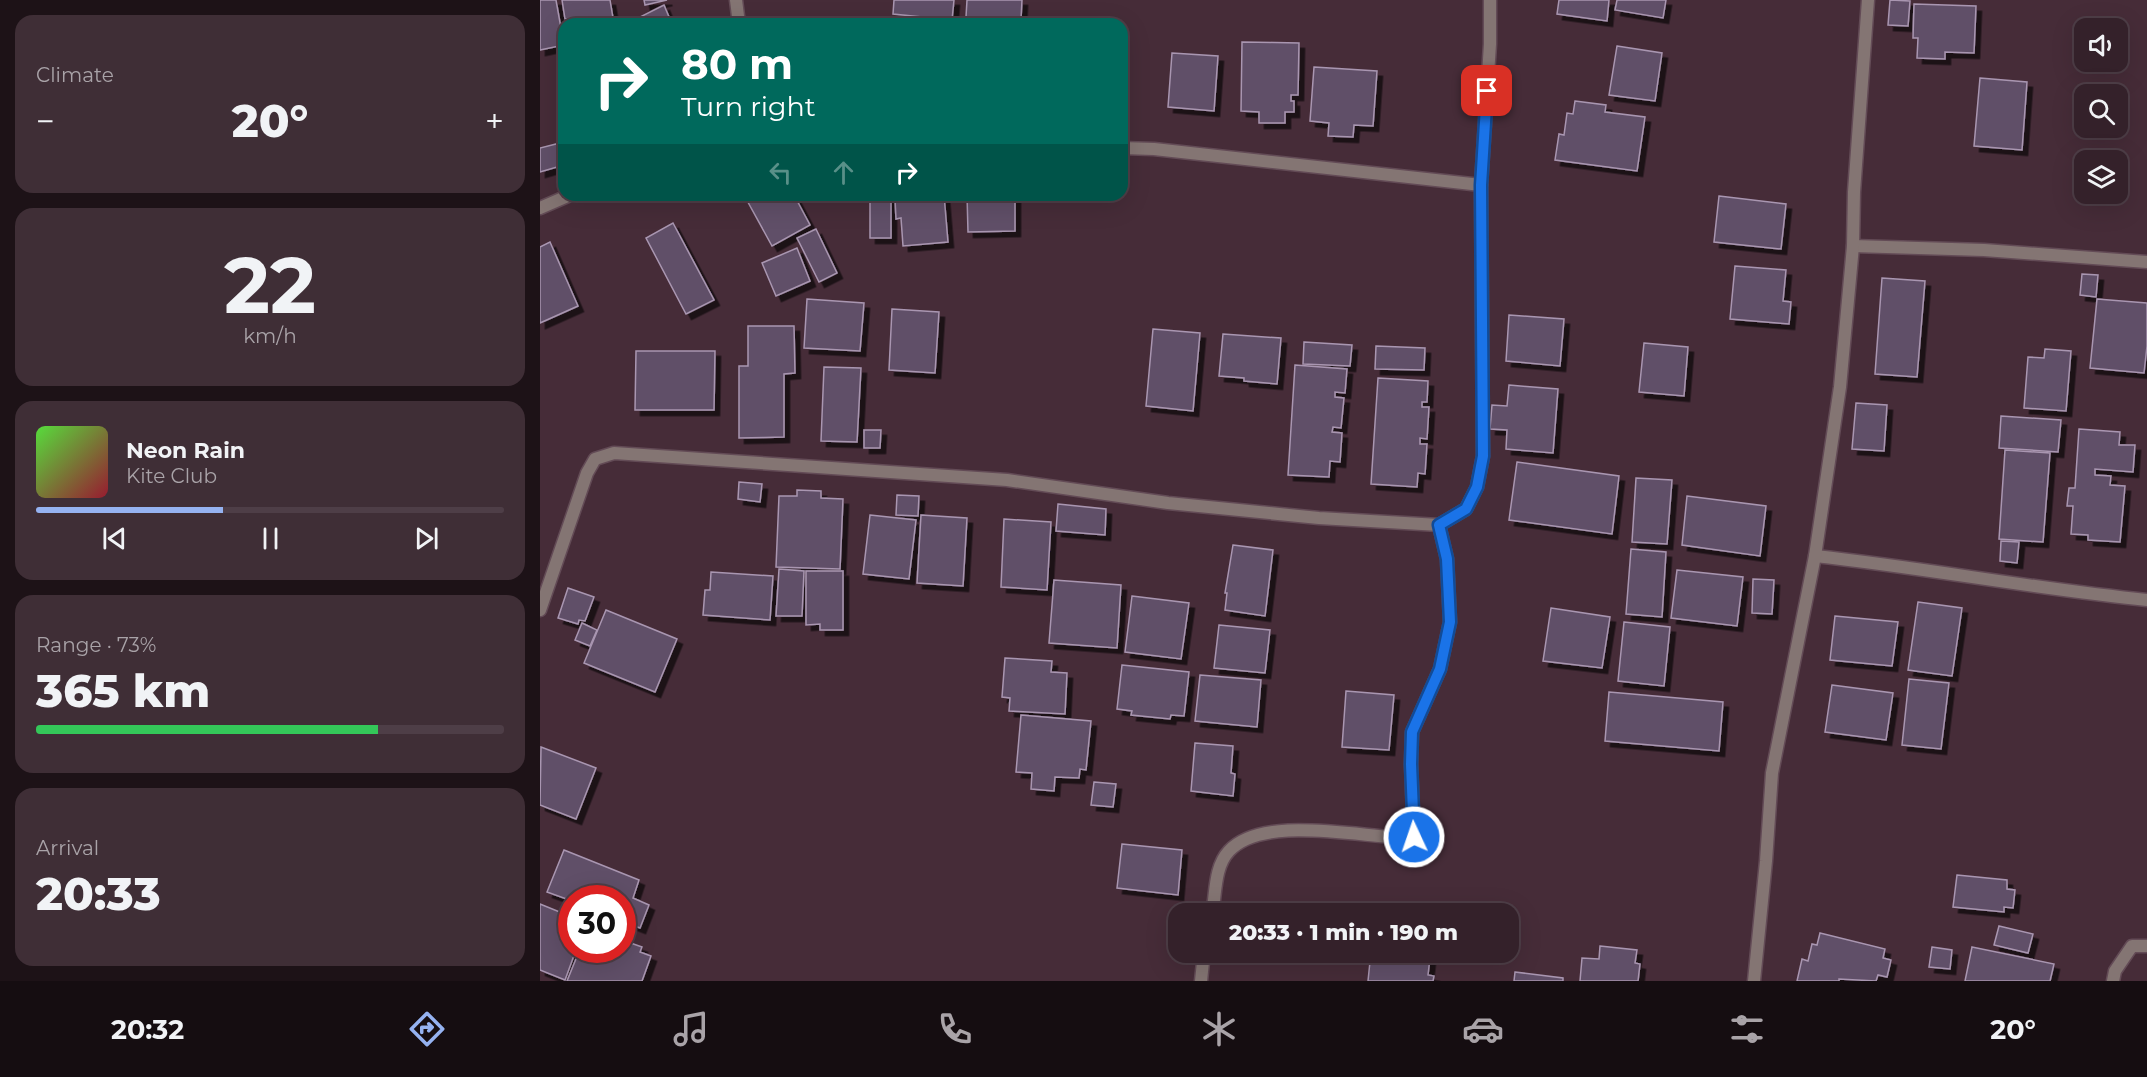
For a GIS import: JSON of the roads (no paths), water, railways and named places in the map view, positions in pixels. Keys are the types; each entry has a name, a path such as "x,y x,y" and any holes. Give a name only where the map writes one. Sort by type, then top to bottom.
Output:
{"street":[{"path":"736,0 738,18"},
{"path":"540,610 587,473 595,459 614,453 1007,480 1168,503 1319,518 1439,525 1466,509 1477,487 1483,456 1481,185 1490,44 1490,0"},
{"path":"1754,981 1772,773 1815,556 1840,387 1853,246 1854,192 1868,0"},
{"path":"1128,148 1154,149 1481,185"},
{"path":"540,208 558,200"},
{"path":"1853,246 1984,250 2147,261"},
{"path":"1214,903 1218,872 1228,852 1244,840 1263,834 1295,831 1414,837 1412,732 1440,669 1450,622 1447,559 1439,525"},
{"path":"1815,556 2147,600"},
{"path":"2113,981 2115,971 2132,946 2147,946"},
{"path":"1200,981 1202,963"}]}
